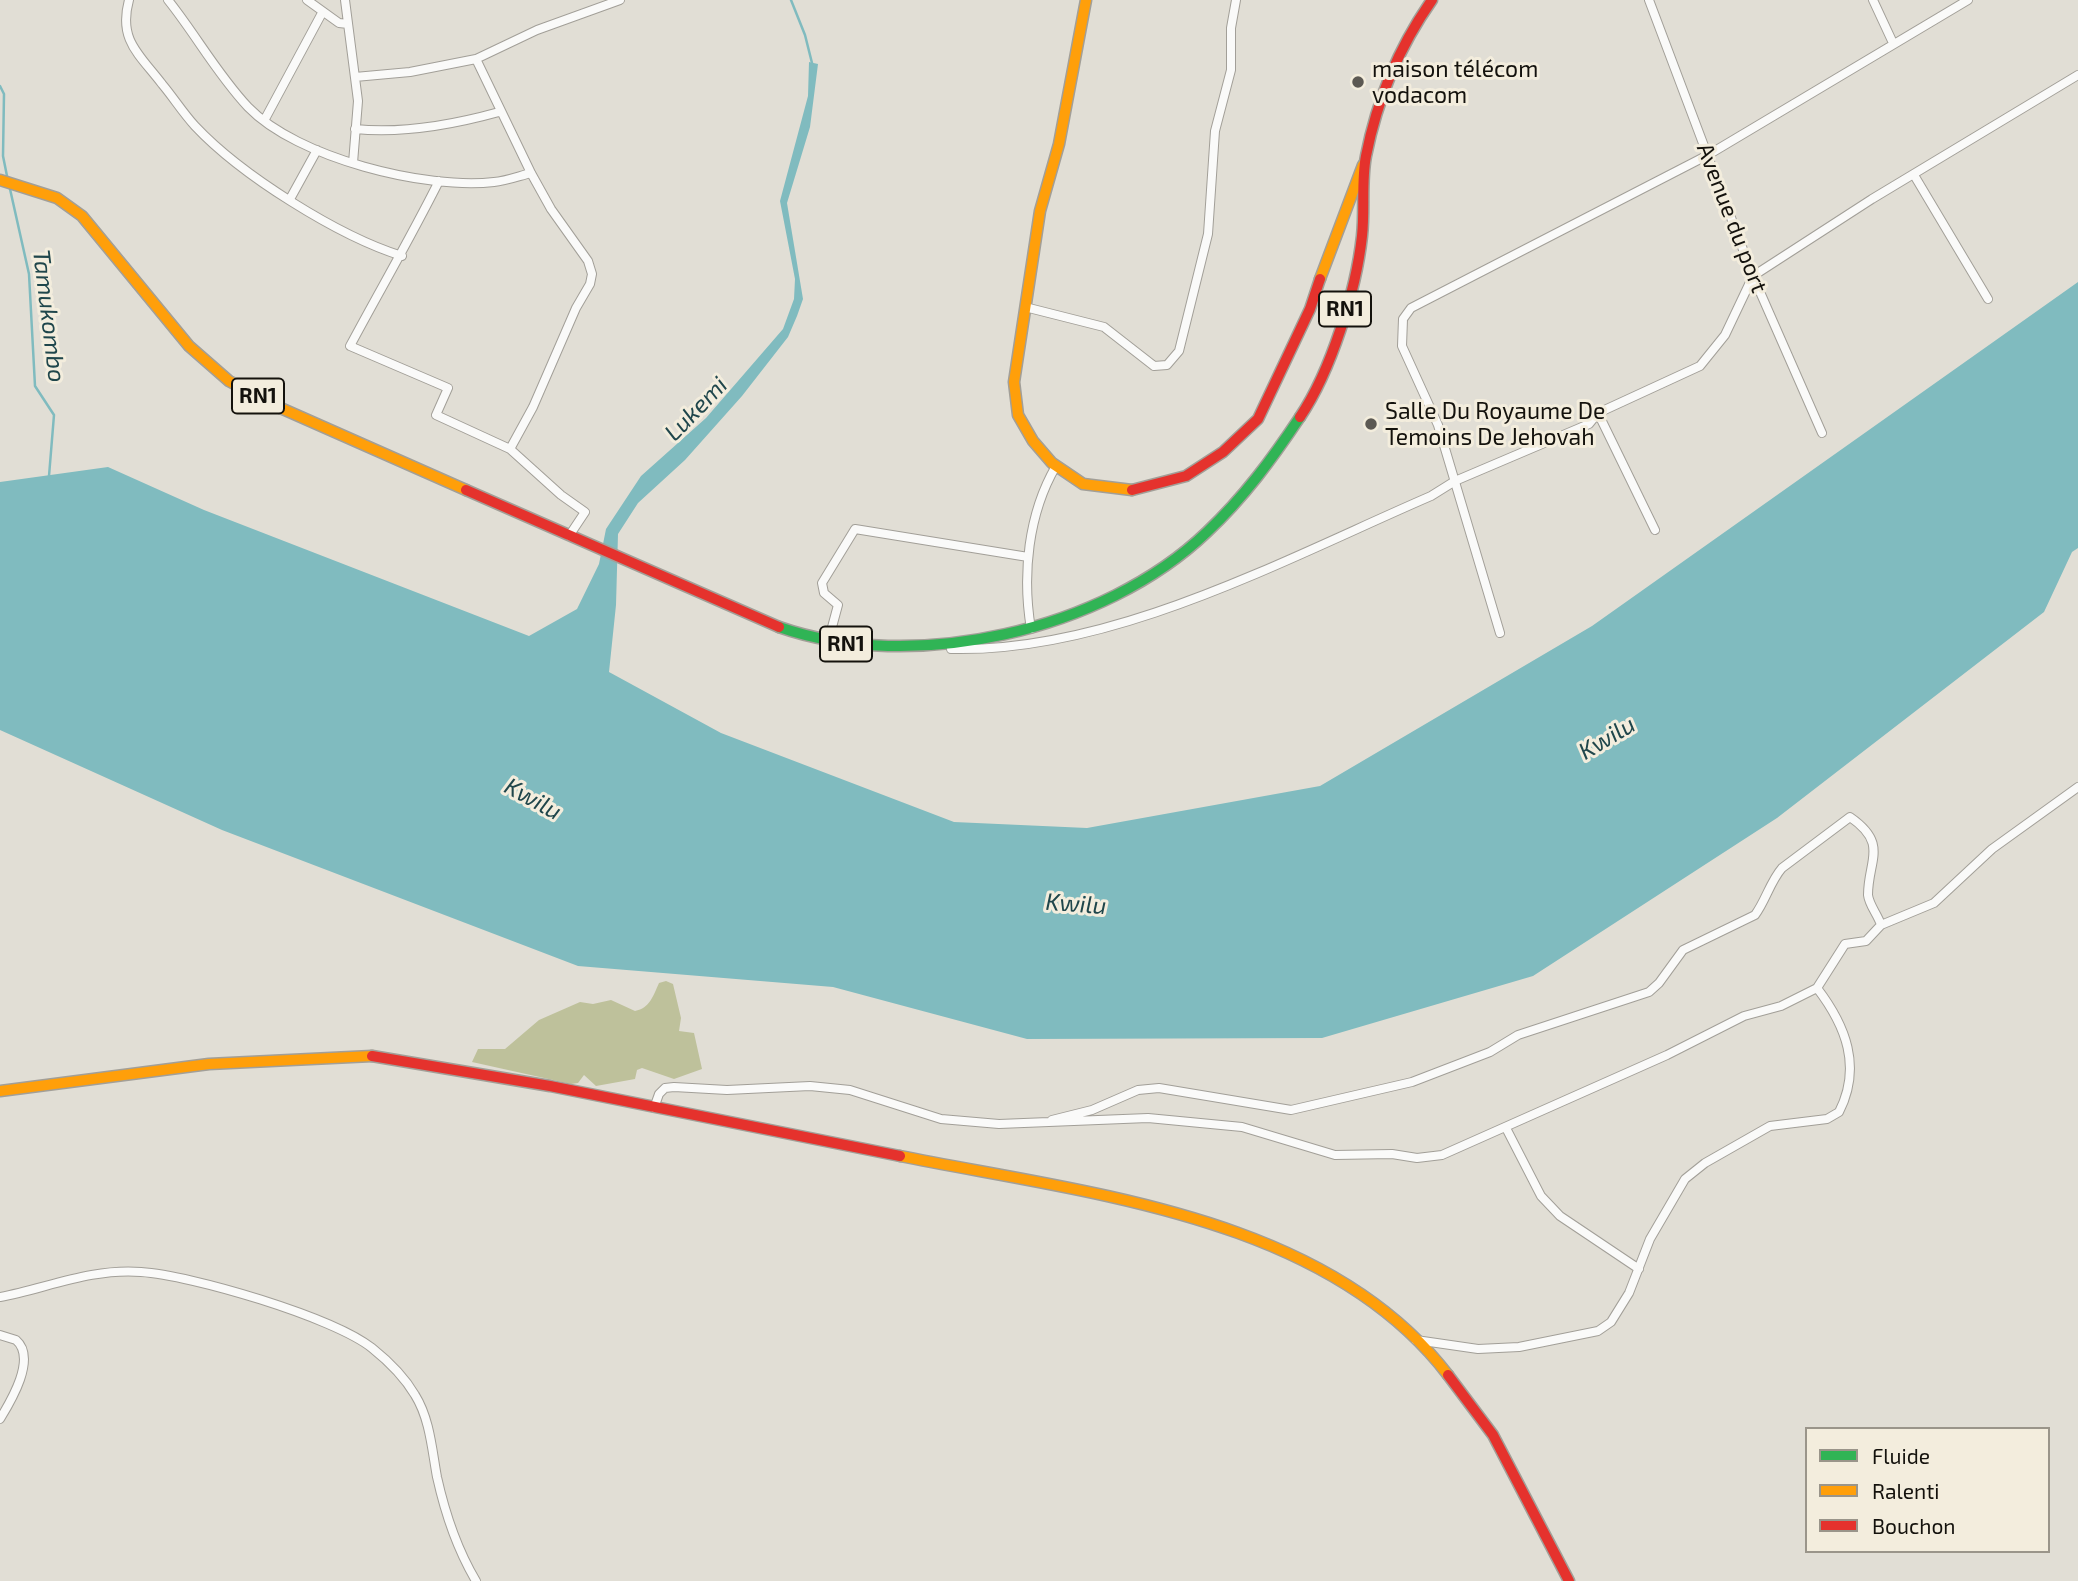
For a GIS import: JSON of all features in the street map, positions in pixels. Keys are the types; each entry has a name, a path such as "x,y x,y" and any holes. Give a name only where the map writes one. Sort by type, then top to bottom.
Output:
{"main road":[{"path":"1086,0 1059,144 1040,211 1014,382 1018,415 1033,441 1056,466 1083,484 1131,490 1186,476 1223,452 1258,419 1310,309 1336,227 1366,158"},
{"name":"RN1","path":"0,180 57,198 82,216 189,346 229,381 276,406 669,583 762,622 828,642 925,648 989,640 1087,610 1162,570 1226,515 1283,447 1316,387 1339,331 1363,223 1366,158 1383,99 1401,53 1432,0"},
{"path":"0,1091 209,1064 372,1056 1071,1190 1213,1222 1324,1270 1380,1308 1437,1361 1493,1435 1569,1581"}],"street":[{"path":"129,0 124,30 134,48 195,126 240,167 290,199 369,246 402,256"},
{"path":"167,0 205,55 250,108 317,150 353,163 412,178 439,181 495,182 531,173"},
{"path":"307,0 339,23 348,24"},
{"path":"345,0 358,101 353,163"},
{"path":"355,77 410,72 476,59 537,30 620,0"},
{"path":"1025,307 1104,327 1154,366 1167,365 1180,351 1208,234 1214,131 1231,70 1231,29 1236,0"},
{"name":"Avenue du port","path":"1649,0 1752,276 1822,433"},
{"path":"1873,0 1893,43"},
{"path":"1500,633 1438,425 1402,346 1403,319 1411,308 1708,155 1968,0"},
{"path":"265,119 322,13"},
{"path":"476,59 499,112 531,173 551,209 588,261 592,274 590,284 576,309 533,407 510,449"},
{"path":"925,648 1015,645 1120,624 1253,573 1431,496 1455,481 1589,424 1598,413 1700,366 1725,335 1752,276 2078,75"},
{"path":"355,129 389,132 470,120 499,112"},
{"path":"290,199 317,150"},
{"path":"1914,176 1988,299"},
{"path":"439,181 402,256 384,281 350,346 448,388 436,415 510,449 561,495 585,512 571,537"},
{"path":"1598,413 1655,530"},
{"path":"1031,629 1026,602 1028,557 1041,496 1056,466"},
{"path":"828,642 838,605 824,593 822,583 855,530 1028,557"},
{"path":"654,1108 659,1094 665,1088 727,1090 810,1086 850,1090 941,1119 999,1124 1121,1117 1217,1123 1262,1131 1335,1155 1392,1154 1417,1158 1442,1155 1667,1055 1744,1016 1781,1006 1817,988 1840,948 1866,941 1881,925 1922,911 1934,903 1992,849 2078,788"},
{"path":"1049,1122 1058,1116 1092,1110 1138,1090 1159,1088 1290,1110 1412,1082 1490,1052 1518,1035 1649,992 1659,983 1682,950 1755,915 1763,904 1773,878 1782,868 1850,817 1868,836 1873,846 1875,857 1868,895 1881,925"},
{"path":"1414,1340 1478,1349 1519,1346 1598,1331 1611,1322 1639,1269 1650,1239 1685,1179 1705,1163 1770,1126 1828,1119 1839,1112 1850,1084 1849,1051 1834,1011 1817,988"},
{"path":"1506,1128 1541,1196 1560,1216 1639,1269"},
{"path":"0,1297 73,1277 142,1272 225,1289 280,1307 372,1348 416,1396 429,1434 449,1522 462,1557 476,1581"},
{"path":"0,1335 16,1340 23,1353 18,1382 0,1419"}],"green space":[{"path":"666,981 673,984 681,1018 679,1031 694,1033 702,1069 674,1079 642,1068 637,1070 635,1079 596,1086 584,1075 578,1083 571,1084 472,1062 478,1049 505,1049 539,1020 580,1002 593,1004 611,1000 635,1011 640,1009 650,1001 659,983"}],"water":[{"name":"Kwilu","path":"809,62 818,64 810,127 787,203 803,299 797,316 788,337 742,396 685,460 638,503 618,534 616,605 609,672 721,733 954,822 1087,828 1320,786 1592,626 2078,282 2078,548 2072,552 2044,612 1777,818 1533,976 1322,1038 1027,1039 833,987 578,966 222,830 0,730 0,482 108,467 204,510 529,636 577,609 599,564 606,529 641,476 706,418 783,329 794,299 795,279 780,201 808,96"}],"waterway":[{"name":"Lukemi","path":"791,0 805,35 812,63"},
{"name":"Tamukombo","path":"0,86 4,94 3,156 7,176"},
{"name":"Tamukombo","path":"10,189 29,274 35,386 54,415 49,476"}],"traffic: fast":[{"path":"779,627 832,640 888,646 946,644 1005,634 1062,618 1116,595 1165,566 1207,532 1257,477 1300,417"}],"traffic: slow":[{"path":"1086,0 1059,144 1040,211 1014,382 1018,415 1033,441 1052,463 1083,484 1132,490"},
{"path":"1320,279 1363,165"},
{"path":"0,180 57,198 82,216 189,346 229,381 276,406 466,490"},
{"path":"0,1091 209,1064 372,1056"},
{"path":"900,1156 1122,1199 1197,1219 1270,1245 1337,1278 1397,1321 1448,1375"}],"traffic: jam":[{"path":"1300,417 1332,354 1348,305 1359,258 1365,166 1376,115 1409,36 1432,0"},
{"path":"1132,490 1186,476 1223,452 1258,419 1310,309 1320,279"},
{"path":"466,490 779,627"},
{"path":"372,1056 550,1086 900,1156"},
{"path":"1448,1375 1493,1435 1569,1581"}],"place":[{"name":"maison télécom vodacom","path":"1358,82"},
{"name":"Salle Du Royaume De Temoins De Jehovah","path":"1371,424"}]}
